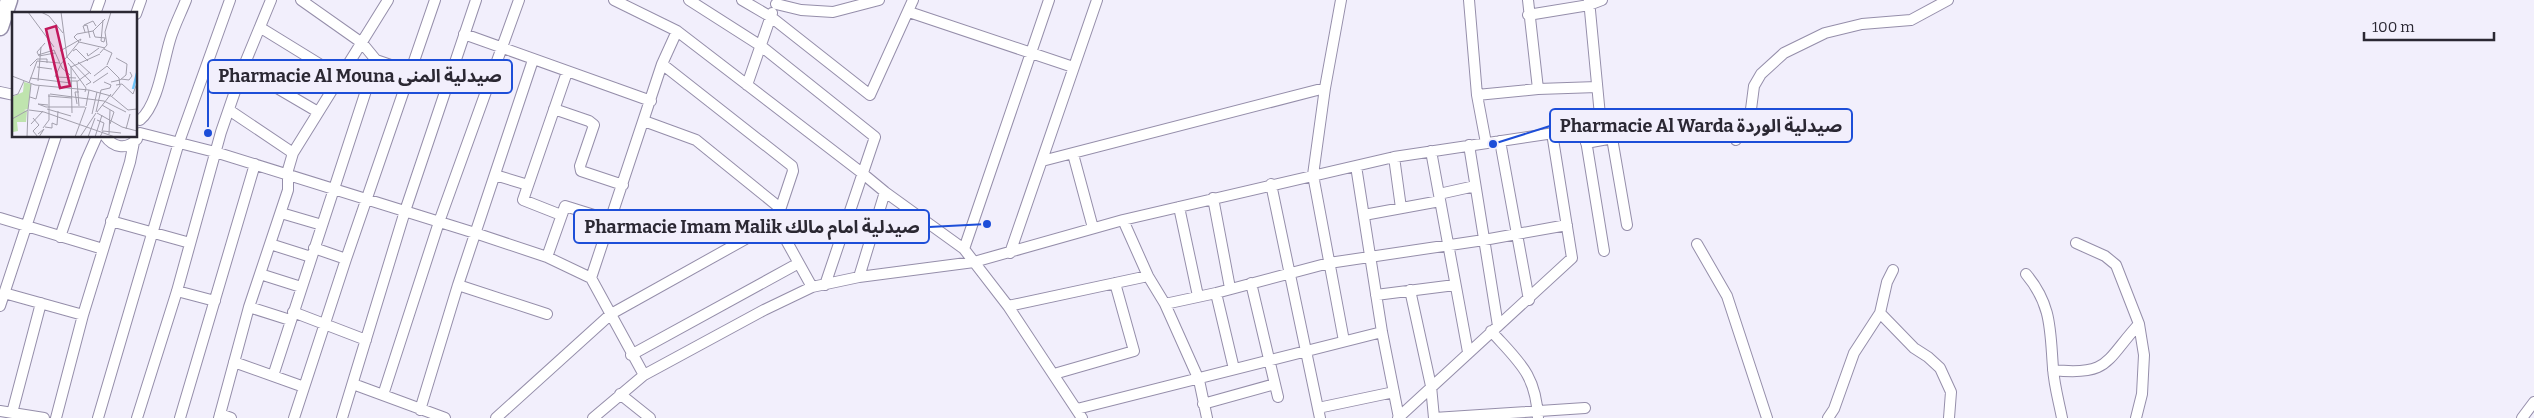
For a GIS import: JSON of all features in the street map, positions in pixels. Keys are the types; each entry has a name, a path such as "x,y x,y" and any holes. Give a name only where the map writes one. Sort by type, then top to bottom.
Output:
{"main road":[{"path":"0,27 9,0"}],"street":[{"path":"96,12 100,0"},
{"path":"137,12 141,0"},
{"path":"138,136 140,133 138,118 146,115 152,103 170,38 186,0"},
{"path":"98,418 179,142 230,0"},
{"path":"137,418 177,291 215,152 243,68 271,0"},
{"path":"301,0 362,43 376,60 449,86"},
{"path":"294,418 346,259 436,0"},
{"path":"342,418 405,211 449,86 476,0"},
{"path":"383,396 439,222 519,0"},
{"path":"614,0 631,4 677,32 885,192 964,250 1008,306 1079,414 1234,369 1269,362 1306,350 1382,332"},
{"path":"689,0 762,46 874,134 876,140 862,173 825,285"},
{"path":"742,0 770,17 870,95 913,0"},
{"path":"747,85 777,2 801,10 833,12 879,0"},
{"path":"964,250 1049,0"},
{"path":"1010,253 1097,0"},
{"path":"1341,0 1325,88 1313,175 1344,341"},
{"path":"1469,0 1477,95 1486,143"},
{"path":"1528,0 1528,15 1538,89"},
{"path":"1528,15 1602,0"},
{"path":"1736,140 1750,117 1754,86 1762,74 1784,53 1825,33 1862,24 1912,20 1948,0"},
{"path":"231,418 219,416 260,274 281,213 289,184 288,174 293,153 339,76 362,43 385,1"},
{"path":"593,418 644,375 764,310 812,288 859,278 974,262 1123,220 1271,184 1394,157 1601,126 1589,3"},
{"path":"909,12 1031,51 1073,67"},
{"path":"261,28 339,76"},
{"path":"590,278 623,185 662,64 677,32"},
{"path":"464,34 651,101"},
{"path":"273,376 376,60"},
{"path":"420,410 475,232 533,60"},
{"path":"662,64 792,166 793,171 776,222 812,288"},
{"path":"243,68 318,112"},
{"path":"561,215 524,202 528,185 567,72"},
{"path":"1477,95 1538,89 1596,87"},
{"path":"1042,161 1325,88"},
{"path":"554,109 590,121 594,125 580,166 582,171 623,185"},
{"path":"229,110 293,153"},
{"path":"644,121 696,140 780,208"},
{"path":"1584,128 1604,251"},
{"path":"140,133 215,152 335,188 547,257 590,278 611,314 631,355 644,375"},
{"path":"1398,418 1468,352 1529,300 1572,258 1552,133"},
{"path":"1586,143 1624,136"},
{"path":"0,306 55,138"},
{"path":"60,237 96,138"},
{"path":"106,138 110,143 118,147 127,146 134,142"},
{"path":"56,418 83,315 137,138"},
{"path":"1612,138 1627,225"},
{"path":"1500,141 1519,234 1529,300"},
{"path":"1469,146 1484,240 1495,328 1524,367 1535,389 1538,414"},
{"path":"1431,151 1440,197 1446,245 1468,352"},
{"path":"1073,154 1093,228"},
{"path":"1394,157 1401,208"},
{"path":"180,418 254,164"},
{"path":"1356,166 1382,332 1398,418"},
{"path":"495,175 528,185"},
{"path":"1271,184 1291,272 1319,413 1394,392"},
{"path":"1364,214 1401,208 1476,186"},
{"path":"859,278 885,192"},
{"path":"1213,198 1230,288"},
{"path":"547,257 561,215 567,206 610,220"},
{"path":"1179,207 1198,296"},
{"path":"281,213 322,225"},
{"path":"0,218 103,249"},
{"path":"1123,220 1148,276 1165,304 1199,380 1207,418"},
{"path":"112,221 190,243"},
{"path":"496,418 611,314 776,222"},
{"path":"1165,304 1216,293 1329,262 1484,240 1567,225"},
{"path":"2076,243 2105,256 2116,265 2139,324 2144,355 2142,394 2136,418"},
{"path":"270,244 346,259"},
{"path":"1697,244 1727,296 1767,418"},
{"path":"631,355 798,264"},
{"path":"1828,418 1834,409 1854,353 1880,313 1887,282 1893,270"},
{"path":"260,274 301,287"},
{"path":"2026,274 2042,296 2052,328 2053,370 2062,418"},
{"path":"1008,306 1148,276"},
{"path":"1054,374 1134,351 1115,283"},
{"path":"1251,283 1278,396"},
{"path":"1376,295 1455,284"},
{"path":"458,285 547,314"},
{"path":"1410,290 1431,386 1434,418 1538,414 1585,408"},
{"path":"177,291 215,301"},
{"path":"4,293 83,315"},
{"path":"1216,293 1234,369"},
{"path":"12,413 40,303"},
{"path":"250,307 324,324 366,340"},
{"path":"1880,313 1909,343 1928,356 1940,368 1951,392 1949,418"},
{"path":"2053,370 2079,372 2102,368 2139,324"},
{"path":"234,362 304,387"},
{"path":"353,384 445,418"},
{"path":"1204,404 1274,384"},
{"path":"620,394 650,418"},
{"path":"2522,418 2534,402"},
{"path":"0,411 44,418"}],"place":[{"name":"Pharmacie Al Mouna صيدلية المنى","path":"208,133"},
{"name":"Pharmacie Al Warda صيدلية الوردة","path":"1493,144"},
{"name":"Pharmacie Imam Malik صيدلية امام مالك","path":"987,224"}]}
